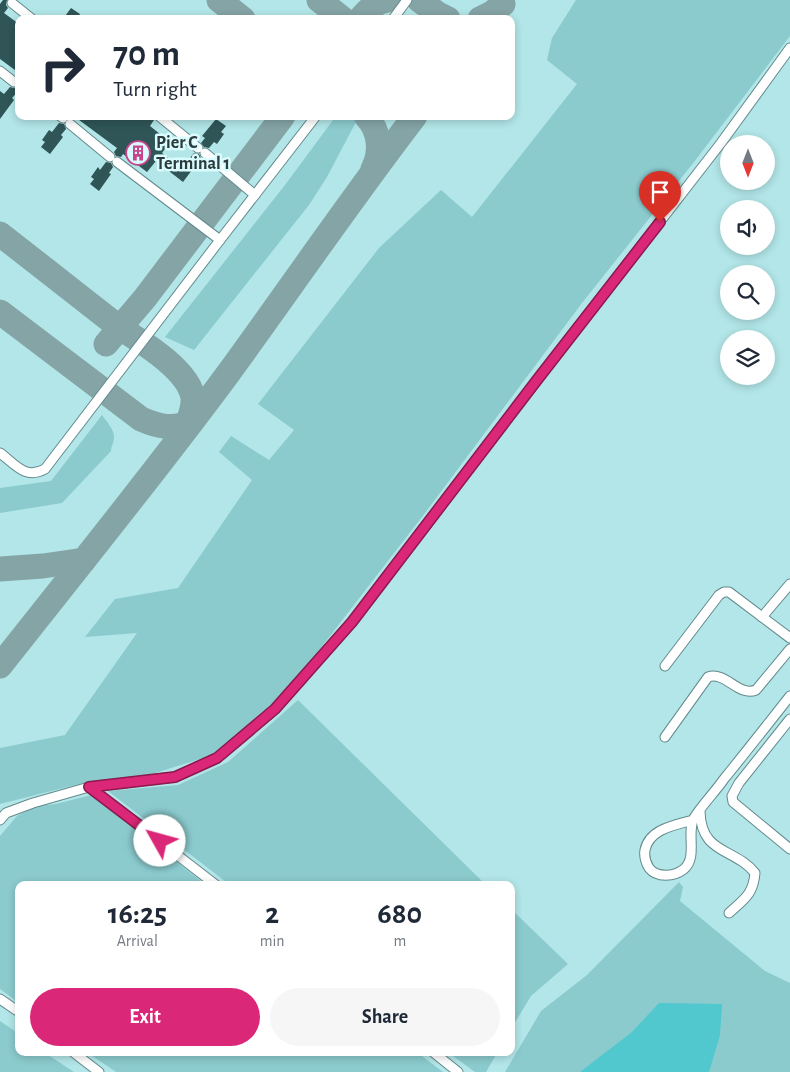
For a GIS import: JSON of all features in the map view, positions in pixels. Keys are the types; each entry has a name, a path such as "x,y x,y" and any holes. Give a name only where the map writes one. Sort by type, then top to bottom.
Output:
{"lane":[{"path":"396,15 407,0"},
{"path":"12,3 27,15"},
{"path":"0,820 6,813 89,787 175,777 217,758 275,709 352,622 721,144 790,48"},
{"path":"0,71 14,82"},
{"path":"65,120 220,240"},
{"path":"164,120 255,195"},
{"path":"0,453 24,472 36,474 45,469 313,120"},
{"path":"762,617 790,584"},
{"path":"665,666 718,595 724,592 729,592 790,638"},
{"path":"664,737 708,677 719,676 746,692 756,690 790,649"},
{"path":"693,820 690,858 685,868 677,874 666,876 650,870 644,854 646,844 654,834 693,820 790,696"},
{"path":"790,719 732,796 733,802 790,849"},
{"path":"89,787 211,881"},
{"path":"700,811 703,832 708,839 722,851 750,867 755,873 750,893 729,913"},
{"path":"0,999 15,1009"},
{"path":"78,1056 99,1072"},
{"path":"438,1056 458,1072"}],"shaded area":[{"path":"0,0 790,0 790,1072 0,1072"},
{"path":"576,0 790,0 790,36 694,162 582,303 425,513 289,689 213,755 152,774 83,783 0,804 0,748 65,735 137,633 85,637 115,599 178,588 252,480 219,452 231,436 269,460 294,430 258,404 379,248 441,190 472,217 577,84 547,60 552,38"},
{"path":"333,120 357,120 327,177 309,205 194,350 165,337 285,185"},
{"path":"102,415 114,435 111,451 62,503 0,513 0,488 51,481"},
{"path":"298,700 482,881 225,881 108,791 178,785 228,762"},
{"path":"91,795 201,881 15,881 15,1000 0,989 0,836 17,816 36,806 56,804"},
{"path":"679,882 683,887 680,901 765,971 790,983 790,1072 505,1072 541,1011 587,975"},
{"path":"515,913 568,964 531,996 515,1022"},
{"path":"659,1003 722,1004 720,1035 709,1072 580,1072 632,1032"},
{"path":"0,1021 15,1031 15,1056 50,1056 74,1072 0,1072"},
{"path":"92,1056 422,1056 443,1072 116,1072"},
{"path":"453,1056 495,1056 486,1072 475,1072"}],"building":[{"path":"3,0 7,0 6,5 8,8 4,13 15,21 15,70 0,59 0,4"},
{"path":"71,8 80,14 79,15 66,15"},
{"path":"10,87 14,88 15,95 12,98 14,100 0,119 0,91 4,94"},
{"name":"Pier C Terminal 1","path":"79,120 154,120 150,126 170,142 162,153 182,168 194,153 199,154 201,158 183,182 156,161 147,172 123,154 121,157 116,156 114,152 117,148"},
{"path":"215,120 226,126 221,132 224,134 217,144 214,142 209,148 204,147 201,143 205,138 202,136"},
{"path":"59,123 64,124 66,129 61,135 63,137 50,154 41,147 45,142 42,140 49,130 52,132"},
{"path":"106,162 111,163 113,167 109,173 111,174 99,191 90,184 94,179 91,177 98,167 100,170"}],"taxiway":[{"path":"219,0 238,15"},
{"path":"319,0 338,15"},
{"path":"364,15 376,5 388,0"},
{"path":"419,0 440,15"},
{"path":"488,15 503,4"},
{"path":"106,344 145,298 280,120"},
{"path":"369,120 377,135 378,142 378,156 373,169"},
{"path":"0,569 43,566 84,560 212,395 412,120"},
{"path":"0,234 120,328 152,349 174,367 190,388 193,398 187,425"},
{"path":"0,312 141,419 153,424 172,427 192,421"},
{"path":"0,666 84,560"}],"place":[{"name":"Pier C Terminal 1","path":"138,153"}],"route":[{"path":"160,841 89,787 175,777 217,758 275,709 352,622 660,222"}]}
